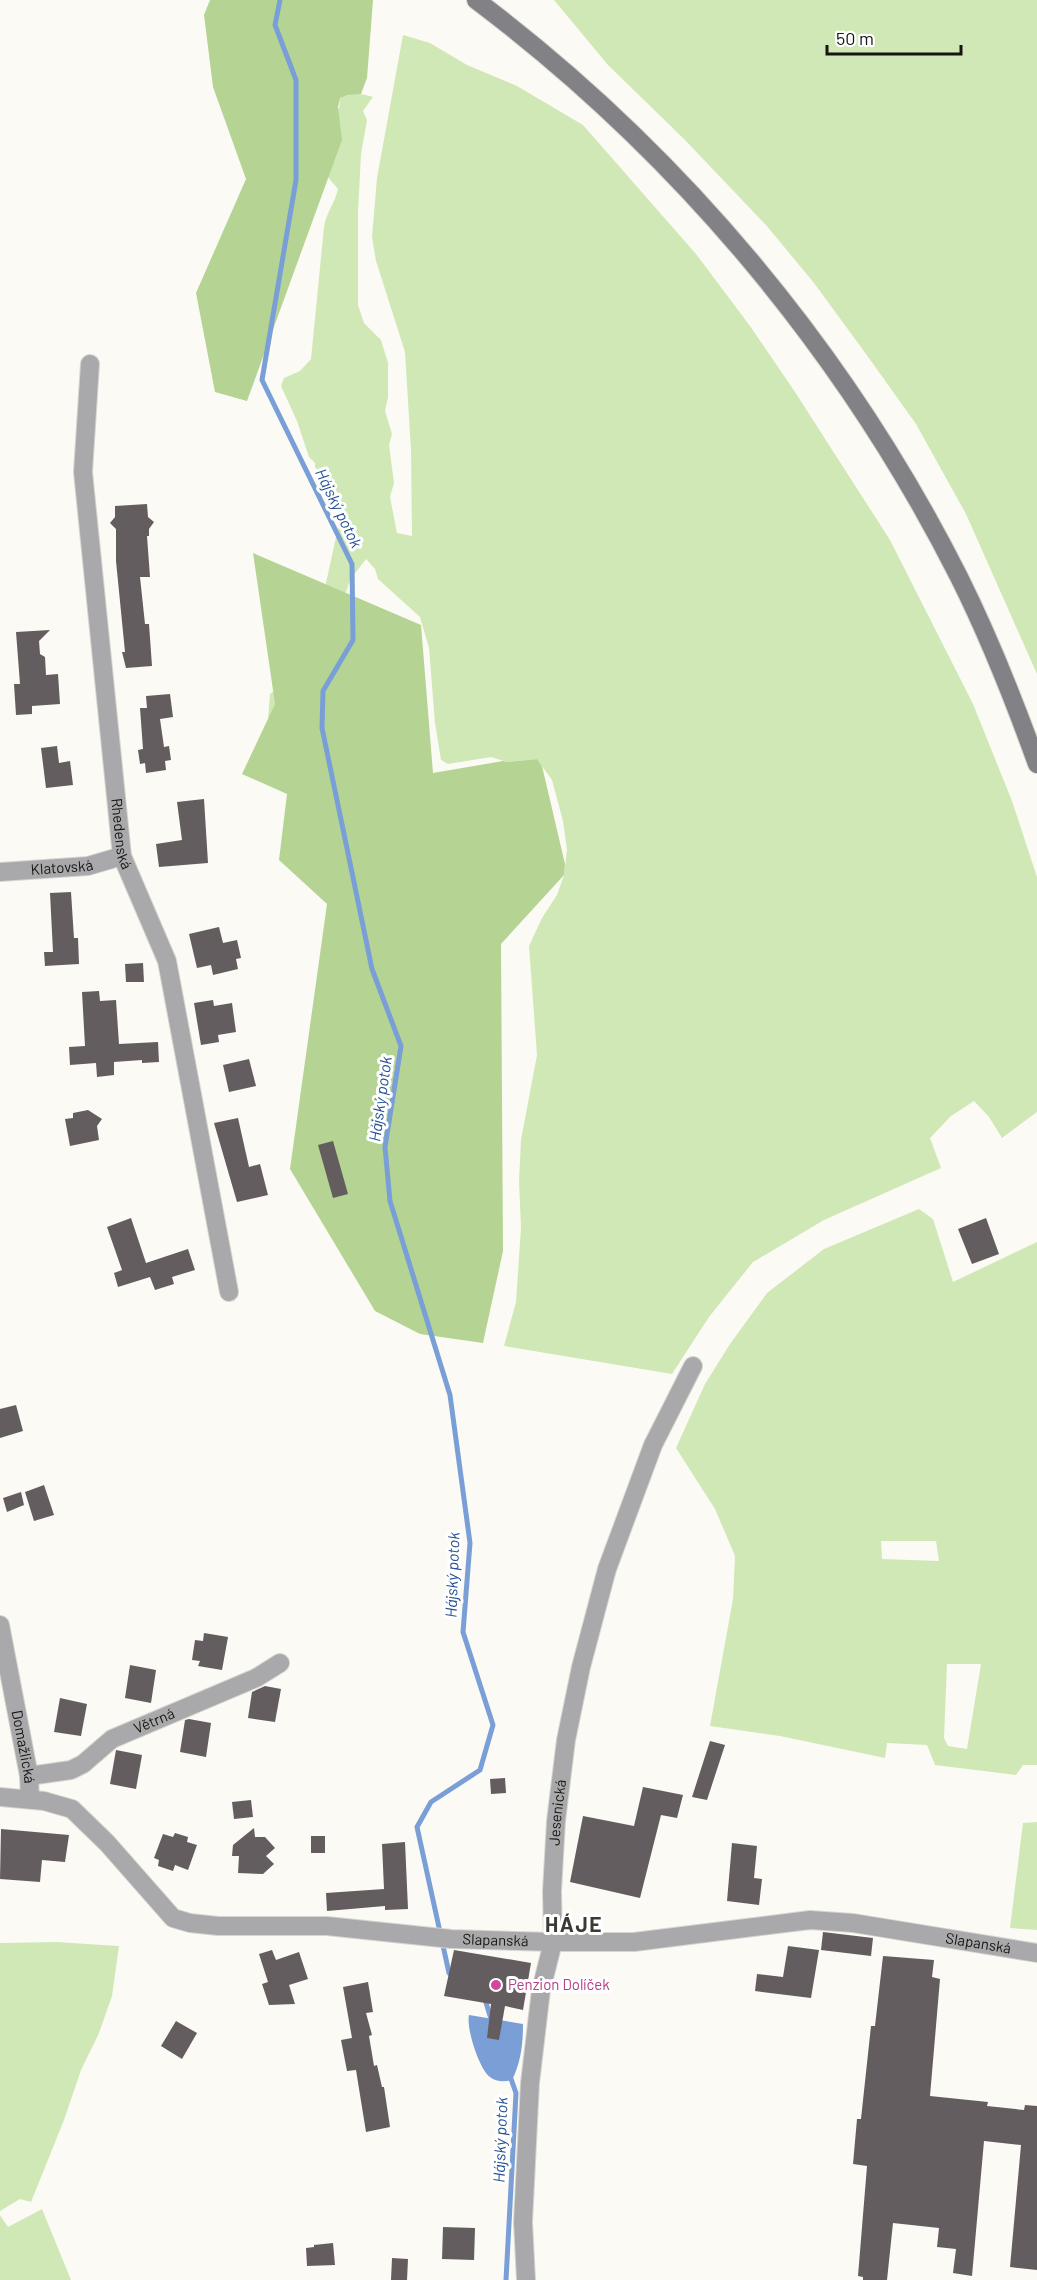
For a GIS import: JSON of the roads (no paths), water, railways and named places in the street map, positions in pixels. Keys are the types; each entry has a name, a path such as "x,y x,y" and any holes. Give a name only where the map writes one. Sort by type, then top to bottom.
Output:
{"main road":[{"path":"476,0 516,30 606,108 675,176 774,288 844,382 904,475 959,577 1008,686 1037,764"}],"street":[{"name":"Rhedenská","path":"90,364 83,472 122,856 167,961 229,1292"},
{"name":"Klatovská","path":"0,872 88,866 122,856"},
{"name":"Jesenická","path":"526,2280 523,2222 530,2083 541,1990 554,1942 552,1891 556,1821 566,1740 581,1667 607,1569 653,1445 693,1366"},
{"name":"Domažlická","path":"0,1625 29,1776 30,1799"},
{"name":"Větrná","path":"29,1776 71,1770 83,1764 112,1739 256,1678 280,1663"},
{"path":"0,1797 30,1799"},
{"name":"Slapanská","path":"30,1799 72,1809 107,1843 173,1918 218,1926 327,1926 451,1939 634,1942 810,1920 853,1923 1037,1953"}],"water":[{"path":"469,2015 523,2024 521,2053 512,2080 498,2081 486,2073 471,2038"}],"waterway":[{"name":"Hájský potok","path":"280,0 275,25 296,80 296,180 262,380 352,564 353,640 323,691 322,728 372,969 401,1046 385,1147 390,1201 450,1395 470,1543 463,1632 493,1725 480,1770 431,1802 417,1827 449,1973 453,1976"},
{"name":"Hájský potok","path":"484,1996 491,2019"},
{"name":"Hájský potok","path":"506,2280 516,2093 510,2076"}],"place":[{"name":"Penzion Dolíček","path":"496,1985"}],"district":[{"name":"HÁJE","path":"574,1925"}]}
